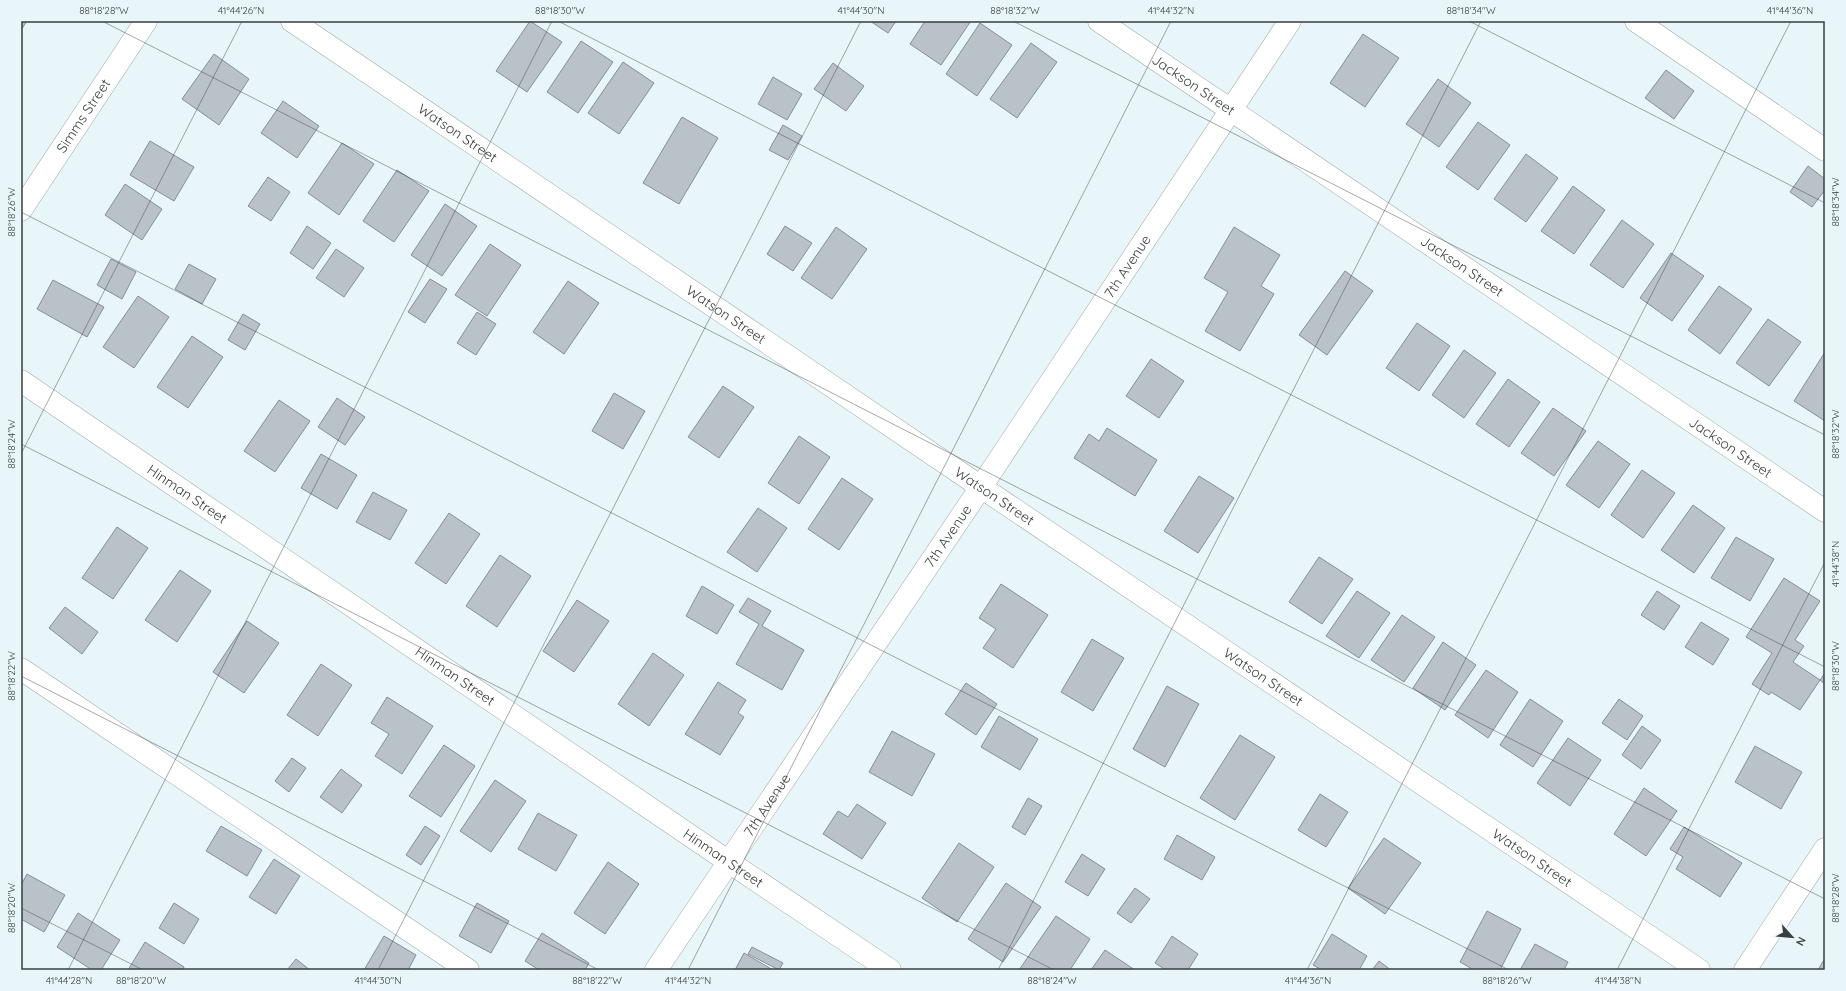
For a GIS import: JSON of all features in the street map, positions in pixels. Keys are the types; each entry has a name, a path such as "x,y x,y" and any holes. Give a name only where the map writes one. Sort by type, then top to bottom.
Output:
{"street":[{"name":"Simms Street","path":"21,210 146,21"},
{"name":"Watson Street","path":"292,21 980,487 1699,970"},
{"name":"Jackson Street","path":"1098,21 1825,511"},
{"name":"7th Avenue","path":"656,970 1290,21"},
{"path":"1636,21 1825,150"},
{"name":"Hinman Street","path":"21,381 890,970"},
{"path":"21,669 468,970"},
{"path":"1744,970 1825,849"}],"building":[{"path":"21,21 27,21 21,30"},
{"path":"530,21 562,42 527,92 496,71"},
{"path":"870,21 896,21 888,33"},
{"path":"925,21 971,21 941,65 910,44"},
{"path":"980,23 1012,45 977,96 946,74"},
{"path":"1363,34 1399,58 1365,107 1330,83"},
{"path":"581,41 613,62 578,113 547,92"},
{"path":"1031,43 1057,62 1017,118 990,99"},
{"path":"214,54 249,79 219,125 182,99"},
{"path":"623,62 654,83 619,134 588,113"},
{"path":"833,63 864,86 846,111 814,89"},
{"path":"1666,70 1694,91 1674,119 1645,98"},
{"path":"773,77 802,94 787,120 758,104"},
{"path":"1438,79 1471,103 1439,147 1406,124"},
{"path":"283,101 319,126 297,158 261,133"},
{"path":"682,117 718,138 679,204 643,183"},
{"path":"1478,122 1510,145 1478,190 1446,167"},
{"path":"783,125 802,136 788,160 769,150"},
{"path":"150,141 194,167 174,201 130,175"},
{"path":"342,143 374,164 339,215 308,193"},
{"path":"1526,154 1558,178 1526,222 1494,199"},
{"path":"1808,166 1825,179 1825,190 1812,207 1790,192"},
{"path":"397,170 429,191 394,242 363,221"},
{"path":"268,177 290,192 271,221 248,206"},
{"path":"125,184 162,209 142,240 105,215"},
{"path":"1573,186 1605,210 1574,254 1541,231"},
{"path":"445,204 477,226 442,276 411,255"},
{"path":"1622,220 1654,244 1623,288 1590,265"},
{"path":"307,226 331,243 313,269 290,253"},
{"path":"785,226 812,243 793,271 767,254"},
{"path":"836,227 867,249 832,299 801,278"},
{"path":"1234,227 1280,255 1261,286 1274,294 1240,351 1205,331 1228,292 1204,278"},
{"path":"490,244 521,265 487,316 455,295"},
{"path":"336,249 364,268 344,297 316,278"},
{"path":"1671,253 1704,276 1672,321 1640,298"},
{"path":"111,259 136,272 122,299 97,285"},
{"path":"189,264 216,279 202,304 175,289"},
{"path":"1345,271 1373,291 1327,355 1299,335"},
{"path":"430,279 447,289 425,323 408,312"},
{"path":"53,280 104,307 87,337 37,309"},
{"path":"568,281 599,303 564,354 533,332"},
{"path":"1719,286 1752,309 1720,354 1688,330"},
{"path":"138,296 169,317 134,368 103,347"},
{"path":"477,312 496,324 476,355 457,343"},
{"path":"243,314 260,324 245,350 228,340"},
{"path":"1768,319 1801,342 1769,386 1736,363"},
{"path":"1417,323 1450,346 1419,391 1386,368"},
{"path":"192,336 223,357 188,408 157,387"},
{"path":"1464,350 1496,373 1464,418 1432,395"},
{"path":"1825,352 1825,421 1794,401"},
{"path":"1151,359 1184,381 1159,418 1126,396"},
{"path":"1508,379 1540,402 1509,447 1476,424"},
{"path":"723,386 754,407 719,458 688,437"},
{"path":"614,393 645,411 623,449 592,431"},
{"path":"337,398 365,417 345,445 318,427"},
{"path":"279,400 310,421 275,472 244,451"},
{"path":"1553,408 1586,431 1554,476 1521,453"},
{"path":"1107,428 1157,460 1135,496 1074,458 1089,434 1099,441"},
{"path":"799,436 830,457 799,504 768,483"},
{"path":"1598,441 1630,464 1599,508 1566,485"},
{"path":"321,454 357,475 337,509 301,488"},
{"path":"1642,470 1675,493 1643,538 1611,515"},
{"path":"1199,476 1234,498 1198,553 1164,531"},
{"path":"842,478 873,499 839,550 808,529"},
{"path":"373,492 407,510 390,540 356,522"},
{"path":"1693,505 1725,528 1694,573 1661,550"},
{"path":"758,508 787,528 757,572 727,552"},
{"path":"449,513 480,534 446,584 415,563"},
{"path":"117,527 148,548 113,599 82,578"},
{"path":"1736,537 1774,559 1750,601 1711,578"},
{"path":"500,555 531,576 497,627 466,606"},
{"path":"1319,557 1353,579 1322,624 1289,602"},
{"path":"180,570 211,591 177,642 145,620"},
{"path":"1784,578 1820,601 1795,640 1804,646 1793,662 1820,680 1800,710 1771,692 1769,695 1752,684 1772,653 1746,637"},
{"path":"1001,584 1048,615 1013,668 983,648 996,629 979,618"},
{"path":"702,586 734,605 717,634 686,616"},
{"path":"1357,591 1390,613 1359,658 1326,636"},
{"path":"1657,591 1680,606 1664,630 1641,615"},
{"path":"748,598 771,611 762,626 804,650 782,690 736,664 759,624 739,612"},
{"path":"577,600 609,621 574,672 543,651"},
{"path":"65,607 98,632 82,654 49,628"},
{"path":"1402,615 1435,637 1404,682 1371,660"},
{"path":"247,621 279,643 244,693 213,672"},
{"path":"1701,622 1729,639 1713,665 1685,647"},
{"path":"1092,639 1124,658 1093,711 1061,692"},
{"path":"1443,642 1476,665 1445,710 1413,688"},
{"path":"653,653 684,675 649,726 618,704"},
{"path":"321,664 352,685 318,736 287,715"},
{"path":"1486,670 1518,692 1488,738 1455,715"},
{"path":"1825,673 1825,684 1820,680"},
{"path":"718,682 746,700 738,713 744,717 720,755 685,734"},
{"path":"966,683 997,704 976,735 945,714"},
{"path":"1167,686 1199,704 1165,767 1133,749"},
{"path":"387,697 433,726 402,774 375,756 389,734 371,723"},
{"path":"1530,699 1563,721 1533,767 1500,745"},
{"path":"1619,699 1643,716 1627,740 1602,723"},
{"path":"999,716 1038,739 1020,770 981,747"},
{"path":"1642,726 1661,740 1641,769 1622,755"},
{"path":"892,731 935,754 912,796 869,772"},
{"path":"1240,735 1275,757 1235,820 1200,798"},
{"path":"1568,738 1601,760 1570,806 1537,783"},
{"path":"444,745 475,766 441,817 409,796"},
{"path":"1755,746 1802,772 1781,809 1735,782"},
{"path":"292,758 306,768 289,792 275,781"},
{"path":"341,769 362,785 342,813 320,797"},
{"path":"495,780 526,801 491,852 460,831"},
{"path":"1644,788 1677,811 1646,856 1614,834"},
{"path":"1320,794 1348,812 1326,847 1298,830"},
{"path":"1028,798 1042,806 1025,835 1012,827"},
{"path":"857,804 886,823 862,859 823,834 838,811 848,817"},
{"path":"538,813 577,835 556,871 518,849"},
{"path":"221,826 262,850 247,876 206,851"},
{"path":"425,826 440,836 421,865 406,855"},
{"path":"1684,827 1742,863 1720,897 1676,869 1683,857 1670,849"},
{"path":"1177,835 1215,857 1202,880 1164,859"},
{"path":"1384,838 1421,863 1385,914 1348,888"},
{"path":"959,843 994,867 957,922 922,898"},
{"path":"1082,854 1105,869 1088,896 1065,882"},
{"path":"274,859 300,876 276,914 249,897"},
{"path":"608,862 639,884 605,934 574,913"},
{"path":"27,874 65,895 44,932 21,919 21,885"},
{"path":"1006,883 1041,907 1003,962 968,939"},
{"path":"1135,888 1150,899 1131,923 1117,913"},
{"path":"174,903 199,919 184,944 159,928"},
{"path":"477,903 509,921 491,953 459,936"},
{"path":"1487,911 1521,929 1500,970 1474,970 1460,962"},
{"path":"78,913 120,940 101,970 92,970 57,947"},
{"path":"1056,916 1090,939 1070,970 1019,970"},
{"path":"542,933 589,963 585,970 539,970 525,961"},
{"path":"1332,934 1367,956 1359,970 1322,970 1313,965"},
{"path":"384,936 416,955 408,970 364,970"},
{"path":"1172,936 1198,954 1188,970 1166,970 1155,963"},
{"path":"145,942 184,967 183,970 128,970"},
{"path":"1535,944 1568,962 1564,970 1520,970"},
{"path":"752,947 783,963 779,970 748,954"},
{"path":"1105,950 1135,970 1091,970"},
{"path":"744,953 773,970 735,970"},
{"path":"1825,958 1825,970 1818,970"},
{"path":"296,959 310,970 287,970"},
{"path":"1379,961 1391,970 1372,970"}]}
